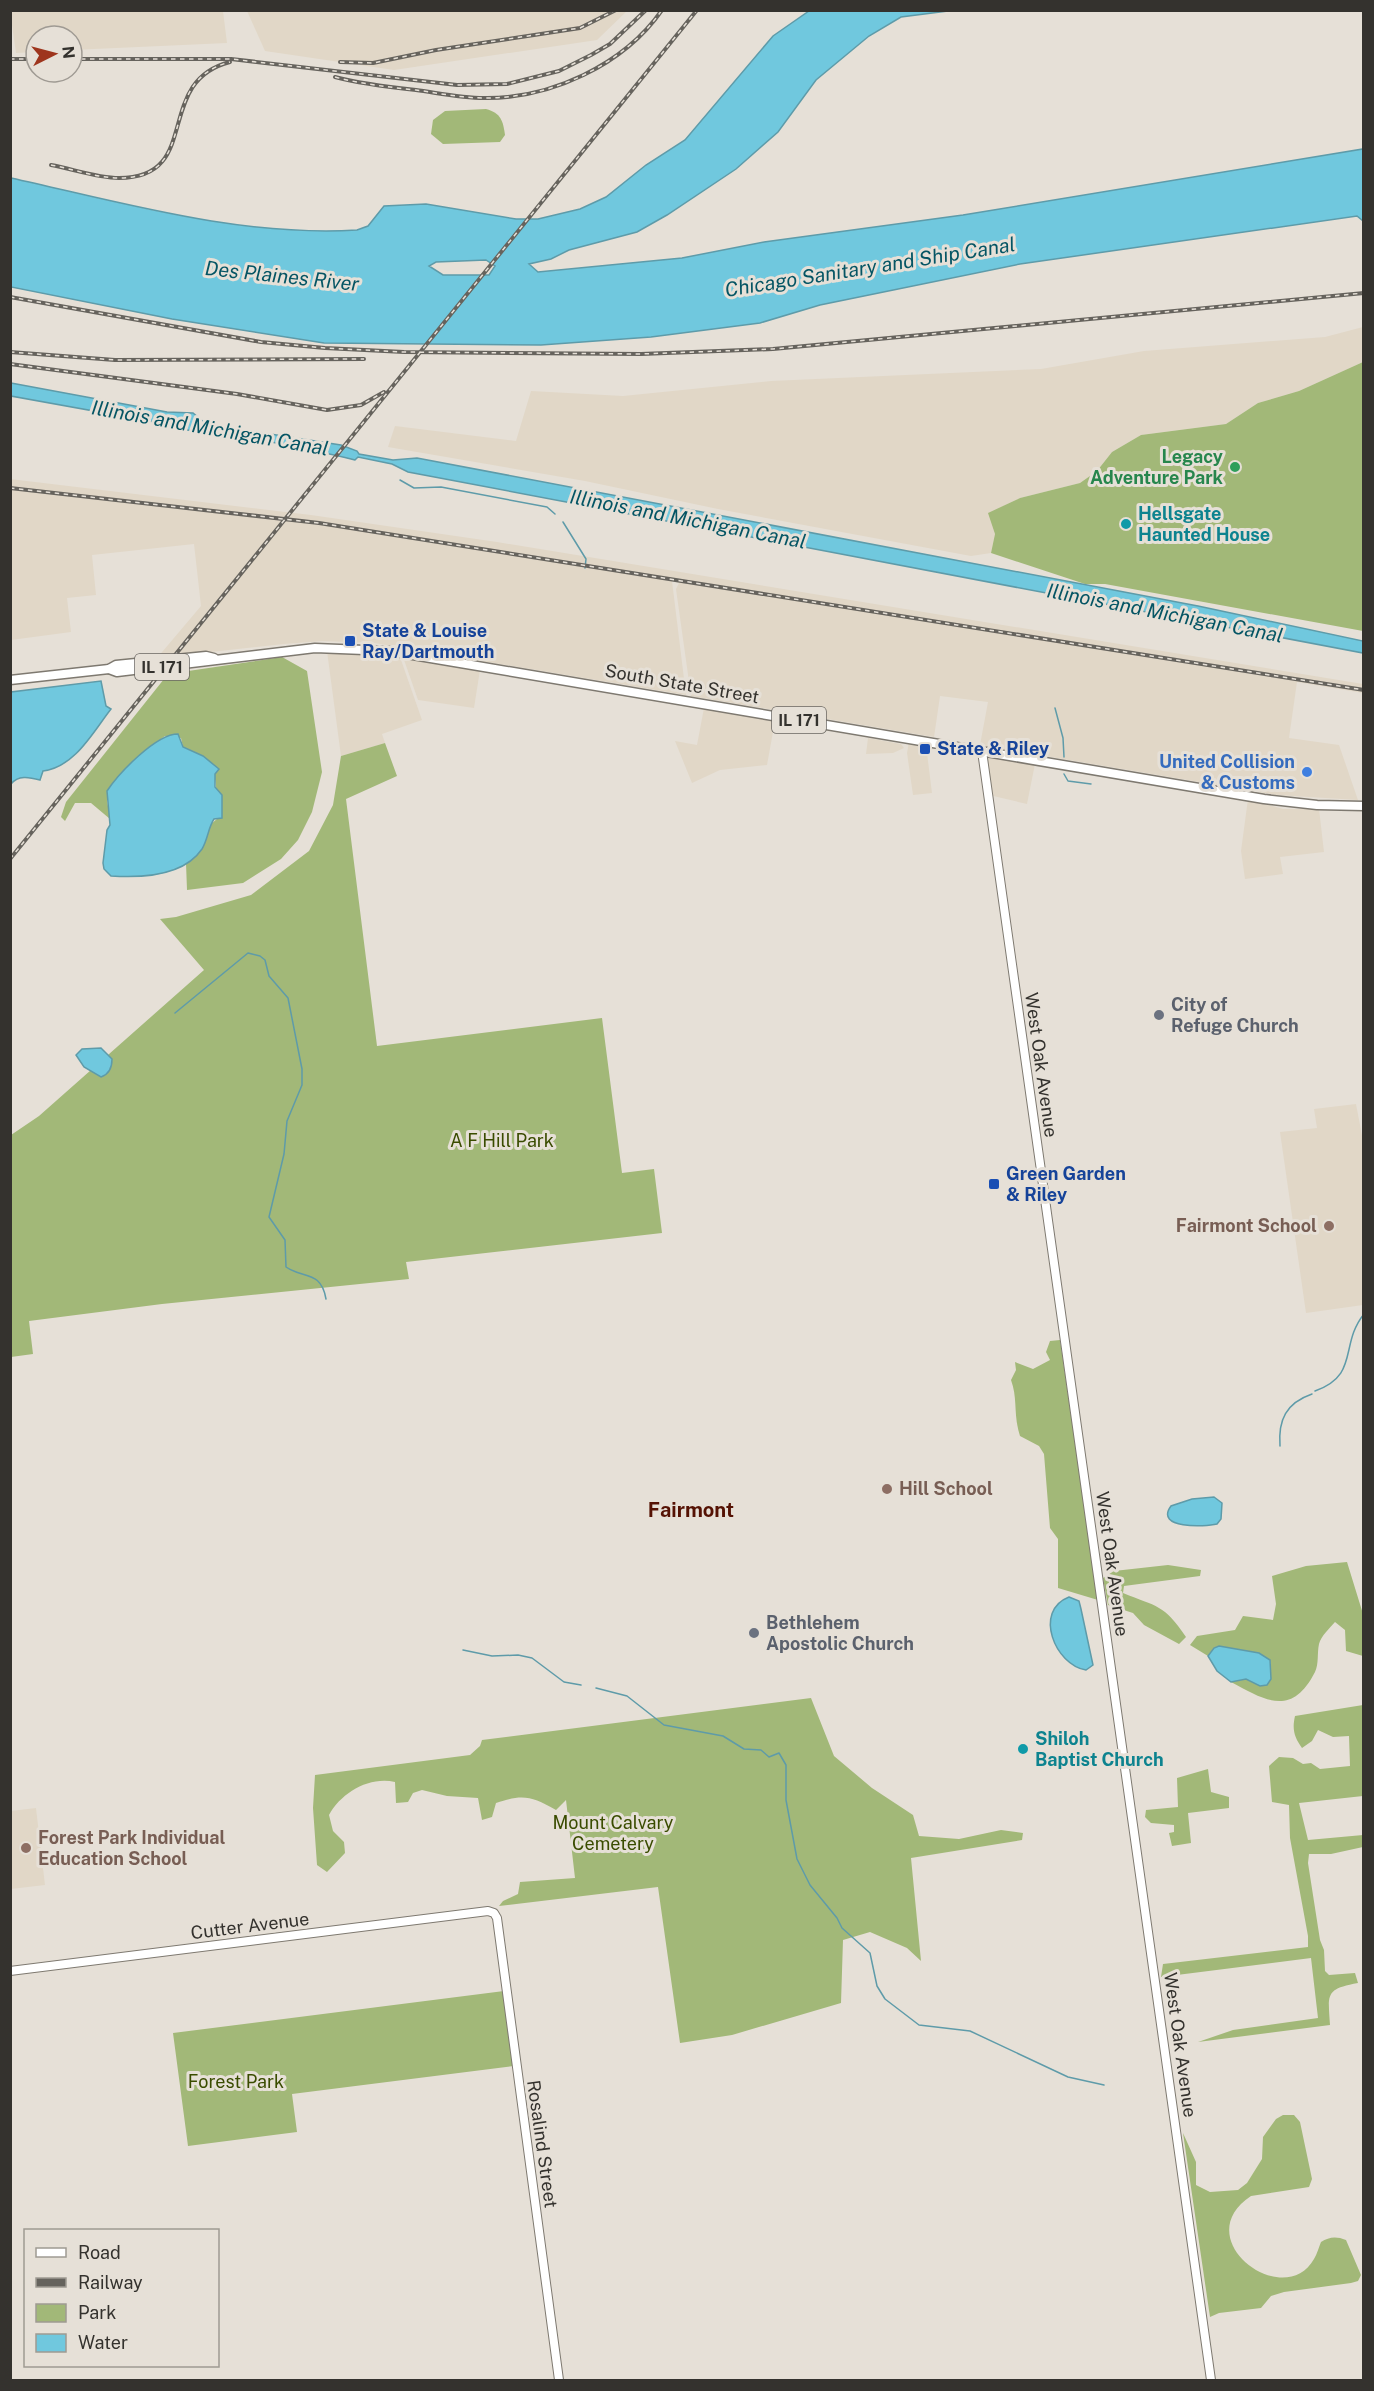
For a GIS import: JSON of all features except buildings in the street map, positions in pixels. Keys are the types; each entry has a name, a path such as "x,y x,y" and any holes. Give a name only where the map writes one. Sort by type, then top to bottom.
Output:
{"main road":[{"name":"South State Street","path":"10,680 109,669 116,665 315,648 403,653 1264,799 1317,805 1364,806"}],"street":[{"name":"West Oak Avenue","path":"982,752 1211,2380"},
{"name":"Cutter Avenue","path":"10,1971 488,1911 494,1913"},
{"name":"Rosalind Street","path":"494,1913 497,1918 559,2380"}],"shaded area":[{"path":"10,11 223,11 227,43 84,49 84,24 24,24 24,53 16,53"},
{"path":"247,11 627,11 597,40 394,70 265,51"},
{"path":"1363,327 1363,362 1299,391 1258,403 1226,424 1141,435 1112,452 1097,471 1080,483 1020,498 989,513 995,534 991,553 971,556 718,509 585,481 388,447 395,426 516,441 531,391 623,396 771,381 1041,369 1144,351 1325,337"},
{"path":"10,479 311,515 497,542 1363,684 1363,693 1297,682 1289,738 1339,745 1358,800 1276,795 980,745 988,702 940,696 934,737 691,696 676,589 679,583 672,581 686,695 374,643 322,641 157,658 201,606 194,544 92,555 96,595 67,598 71,632 11,640"},
{"path":"327,651 355,651 400,657 422,720 382,734 385,743 341,756"},
{"path":"403,657 480,670 474,708 418,700"},
{"path":"704,708 775,721 767,765 720,770 692,783 675,741 697,745"},
{"path":"868,738 901,744 904,748 893,753 866,754"},
{"path":"909,742 926,745 932,793 913,795 907,753"},
{"path":"984,755 1035,764 1027,804 989,795"},
{"path":"1248,799 1283,809 1319,809 1324,852 1280,857 1283,874 1245,879 1241,851"},
{"name":"Fairmont School","path":"1356,1104 1364,1146 1363,1305 1306,1313 1280,1132 1317,1128 1314,1109"},
{"name":"Forest Park Individual Education School","path":"36,1808 45,1885 11,1889 11,1811"}],"green space":[{"path":"486,109 498,115 502,122 505,135 500,142 443,144 431,134 433,120 445,111"},
{"name":"Legacy Adventure Park","path":"1363,362 1363,631 1105,584 1085,584 991,553 995,534 988,513 1020,498 1080,483 1097,471 1112,452 1141,435 1226,424 1258,403 1299,391"},
{"path":"282,657 307,671 322,772 312,812 298,840 281,859 243,883 187,890 186,863 198,854 210,825 218,818 216,783 211,768 196,754 183,747 181,738 165,736 111,785 107,800 110,819 91,803 75,803 65,821 61,817 66,802 168,674"},
{"name":"A F Hill Park","path":"385,743 397,776 346,799 377,1046 602,1018 622,1173 654,1169 662,1233 406,1262 409,1279 162,1304 29,1321 33,1354 11,1357 11,1135 39,1116 204,970 160,919 176,917 251,895 309,851 333,805 341,756"},
{"path":"1060,1340 1098,1600 1058,1588 1058,1539 1050,1528 1044,1454 1039,1446 1020,1436 1011,1380 1016,1370 1015,1362 1033,1369 1050,1360 1046,1352 1050,1341"},
{"path":"1347,1562 1363,1614 1363,1656 1346,1651 1345,1630 1335,1622 1320,1641 1315,1672 1306,1686 1288,1700 1267,1699 1231,1682 1246,1679 1260,1686 1271,1666 1270,1661 1259,1653 1219,1646 1214,1648 1208,1656 1190,1645 1197,1636 1235,1630 1243,1616 1273,1620 1276,1604 1272,1576 1306,1566"},
{"path":"1168,1565 1201,1570 1200,1576 1124,1586 1123,1593 1152,1604 1172,1618 1186,1637 1179,1644 1144,1625 1133,1613 1108,1605 1103,1578 1114,1571"},
{"name":"Mount Calvary Cemetery","path":"811,1698 834,1756 872,1788 913,1815 919,1836 959,1839 1001,1830 1023,1833 1022,1840 911,1858 921,1961 907,1948 870,1932 843,1940 841,2003 732,2035 680,2043 658,1887 499,1906 503,1901 518,1894 520,1882 575,1878 566,1800 556,1810 533,1799 505,1800 496,1803 492,1817 482,1820 478,1798 447,1796 422,1790 413,1793 408,1802 396,1803 395,1782 366,1784 348,1793 329,1815 333,1831 344,1842 345,1853 327,1872 317,1865 313,1808 315,1775 470,1755 480,1746 482,1740"},
{"path":"1363,1705 1363,1796 1299,1803 1308,1840 1363,1835 1363,1847 1331,1854 1309,1854 1308,1863 1320,1940 1324,1950 1325,1971 1329,1975 1355,1973 1358,1983 1339,1988 1331,1995 1329,2000 1330,2025 1198,2042 1233,2030 1318,2018 1311,1958 1161,1977 1163,1964 1308,1947 1290,1838 1289,1805 1272,1802 1269,1766 1279,1757 1293,1758 1303,1764 1311,1763 1320,1769 1350,1766 1349,1736 1333,1737 1318,1730 1312,1741 1302,1748 1294,1733 1295,1716"},
{"path":"1208,1769 1211,1792 1229,1797 1229,1808 1188,1813 1191,1843 1172,1846 1169,1833 1174,1832 1174,1825 1151,1823 1145,1817 1146,1810 1178,1807 1177,1778"},
{"name":"Forest Park","path":"504,1991 513,2066 292,2094 297,2132 188,2146 173,2033"},
{"path":"1283,2115 1294,2115 1300,2122 1312,2179 1309,2187 1251,2196 1234,2213 1229,2231 1234,2249 1247,2264 1264,2274 1282,2278 1300,2273 1314,2259 1321,2242 1330,2238 1339,2238 1346,2240 1361,2275 1358,2281 1351,2283 1284,2292 1271,2296 1261,2308 1219,2313 1210,2317 1183,2133 1196,2162 1196,2185 1210,2192 1238,2190 1247,2183 1262,2159 1263,2137 1276,2119"}],"water":[{"path":"809,11 948,11 901,17 869,36 816,80 778,132 736,169 667,215 637,232 569,250 551,259 529,264 538,272 682,258 764,242 963,215 1363,149 1363,221 1357,216 1020,264 820,305 760,323 651,337 541,345 324,343 172,319 11,287 11,178 182,216 269,228 313,231 357,230 368,226 384,206 426,204 516,219 538,219 580,209 606,197 646,165 685,140 773,36","holes":["486,260 495,266 489,275 443,275 429,266 436,262"]},
{"name":"Illinois and Michigan Canal","path":"11,383 167,412 193,413 206,424 341,445 359,454 393,460 417,458 1198,606 1363,641 1363,653 408,472 392,464 358,457 355,460 206,430 162,428 160,423 11,396"},
{"path":"101,681 106,706 111,709 90,738 65,763 43,771 40,780 20,778 11,784 11,692"},
{"path":"178,734 183,747 203,756 219,769 215,774 215,787 222,795 222,818 214,819 202,849 184,865 161,874 148,876 111,876 104,869 103,863 107,830 110,825 107,791 120,774 149,747 159,740"},
{"path":"101,1048 112,1059 112,1065 107,1074 101,1077 84,1067 76,1055 82,1049"},
{"path":"1214,1497 1222,1503 1221,1519 1217,1524 1183,1525 1169,1519 1171,1506 1192,1499"},
{"path":"1069,1597 1079,1601 1081,1609 1093,1665 1086,1670 1075,1666 1065,1658 1052,1637 1050,1625 1052,1614 1058,1604"},
{"path":"1219,1646 1259,1653 1270,1660 1271,1679 1267,1685 1260,1686 1246,1679 1231,1682 1217,1671 1208,1656 1214,1648"}],"waterway":[{"path":"400,480 414,488 441,487 547,507 555,514"},
{"path":"563,522 586,559 585,568"},
{"path":"1055,708 1063,738 1064,757"},
{"path":"1064,774 1068,781 1091,784"},
{"path":"175,1013 248,953 265,960 269,976 288,998 302,1069 302,1085 287,1121 284,1154 269,1217 285,1240 286,1267 316,1279 324,1290 326,1299"},
{"path":"1315,1391 1338,1377 1344,1368 1352,1337 1364,1314"},
{"path":"1280,1446 1282,1420 1296,1402 1312,1394"},
{"path":"463,1650 492,1656 518,1655 532,1658 564,1682 581,1685"},
{"path":"596,1688 627,1696 664,1725 723,1736 744,1749 761,1750 769,1757 779,1753 786,1765 786,1800 797,1859 810,1885 837,1918 842,1928 870,1953 877,1986 885,1999 919,2025 970,2031 1068,2077 1104,2085"}],"railway":[{"path":"340,62 373,63 436,50 580,28 616,10"},
{"path":"84,59 231,59 457,85 507,84 559,71 591,55 610,44 646,10"},
{"path":"335,77 355,82 467,97 509,97 534,92 584,75 606,62 646,30 662,10"},
{"path":"10,859 697,10"},
{"path":"10,59 24,59"},
{"path":"51,165 111,178 145,174 161,163 171,147 183,107 192,89 206,73 230,62"},
{"path":"10,297 261,342 325,348 404,352 641,354 773,349 1364,293"},
{"path":"10,352 115,360 364,359"},
{"path":"10,364 237,394 327,410 361,405 384,392"},
{"path":"10,488 319,523 1364,690"}],"place":[{"name":"Legacy Adventure Park","path":"1235,467"},
{"name":"Hellsgate Haunted House","path":"1126,524"},
{"name":"State & Louise Ray/Dartmouth","path":"350,641"},
{"name":"State & Riley","path":"925,749"},
{"name":"United Collision & Customs","path":"1307,772"},
{"name":"City of Refuge Church","path":"1159,1015"},
{"name":"Green Garden & Riley","path":"994,1184"},
{"name":"Fairmont School","path":"1329,1226"},
{"name":"Hill School","path":"887,1489"},
{"name":"Bethlehem Apostolic Church","path":"754,1633"},
{"name":"Shiloh Baptist Church","path":"1023,1749"},
{"name":"Forest Park Individual Education School","path":"26,1848"}],"district":[{"name":"Fairmont","path":"691,1510"}],"water label":[{"name":"Chicago Sanitary and Ship Canal","path":"870,267"},
{"name":"Des Plaines River","path":"282,276"}]}
